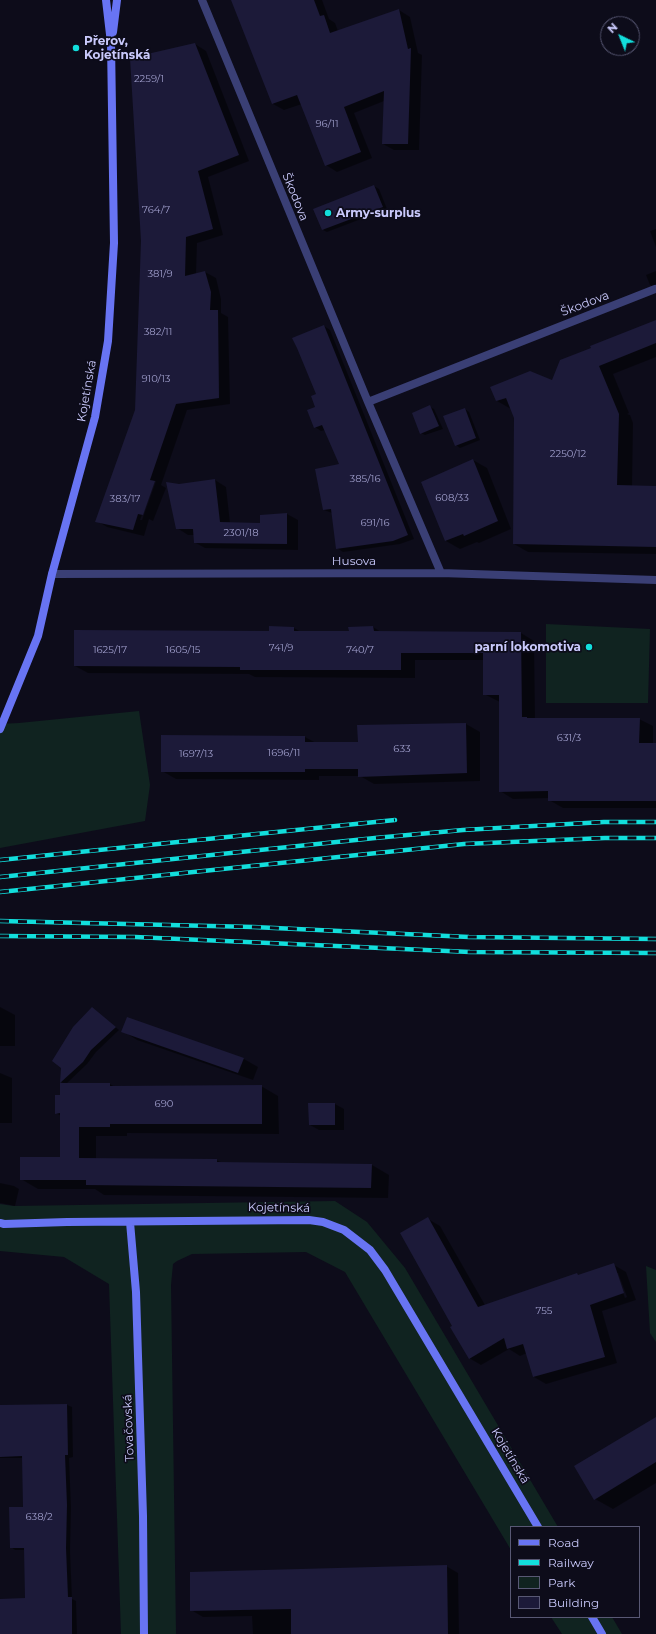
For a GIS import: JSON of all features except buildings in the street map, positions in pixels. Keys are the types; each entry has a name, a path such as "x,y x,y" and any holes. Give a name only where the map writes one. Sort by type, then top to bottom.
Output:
{"main road":[{"name":"Kojetínská","path":"0,728 38,636 52,574 96,417 108,341 114,243 111,43 106,0"},
{"name":"Kojetínská","path":"111,43 117,0"},
{"name":"Kojetínská","path":"0,1223 309,1220 334,1226 355,1237 370,1250 386,1270 537,1526"},
{"name":"Tovačovská","path":"130,1222 136,1300 144,1516 144,1634"},
{"path":"593,1618 602,1634"}],"street":[{"name":"Škodova","path":"202,0 368,402 441,573"},
{"name":"Škodova","path":"368,402 656,289"},
{"name":"Husova","path":"52,574 441,573 656,580"}],"green space":[{"path":"546,624 650,629 648,703 546,703"},
{"path":"139,711 150,785 145,821 0,848 0,724"},
{"path":"335,1201 367,1222 405,1268 557,1526 510,1526 510,1548 345,1272 306,1252 192,1254 173,1264 171,1285 176,1634 121,1634 109,1284 64,1257 0,1251 0,1204 14,1206"},
{"path":"646,1266 656,1270 656,1342 650,1333"},
{"path":"552,1618 613,1618 622,1634 562,1634"}],"railway":[{"path":"0,860 395,820"},
{"path":"0,877 463,830 604,822 656,822"},
{"path":"0,892 464,844 605,838 656,838"},
{"path":"0,921 253,927 469,937 656,939"},
{"path":"0,936 135,937 470,952 656,953"}],"place":[{"name":"Přerov, Kojetínská","path":"76,48"},
{"name":"Army-surplus","path":"328,213"},
{"name":"parní lokomotiva","path":"589,647"}]}
